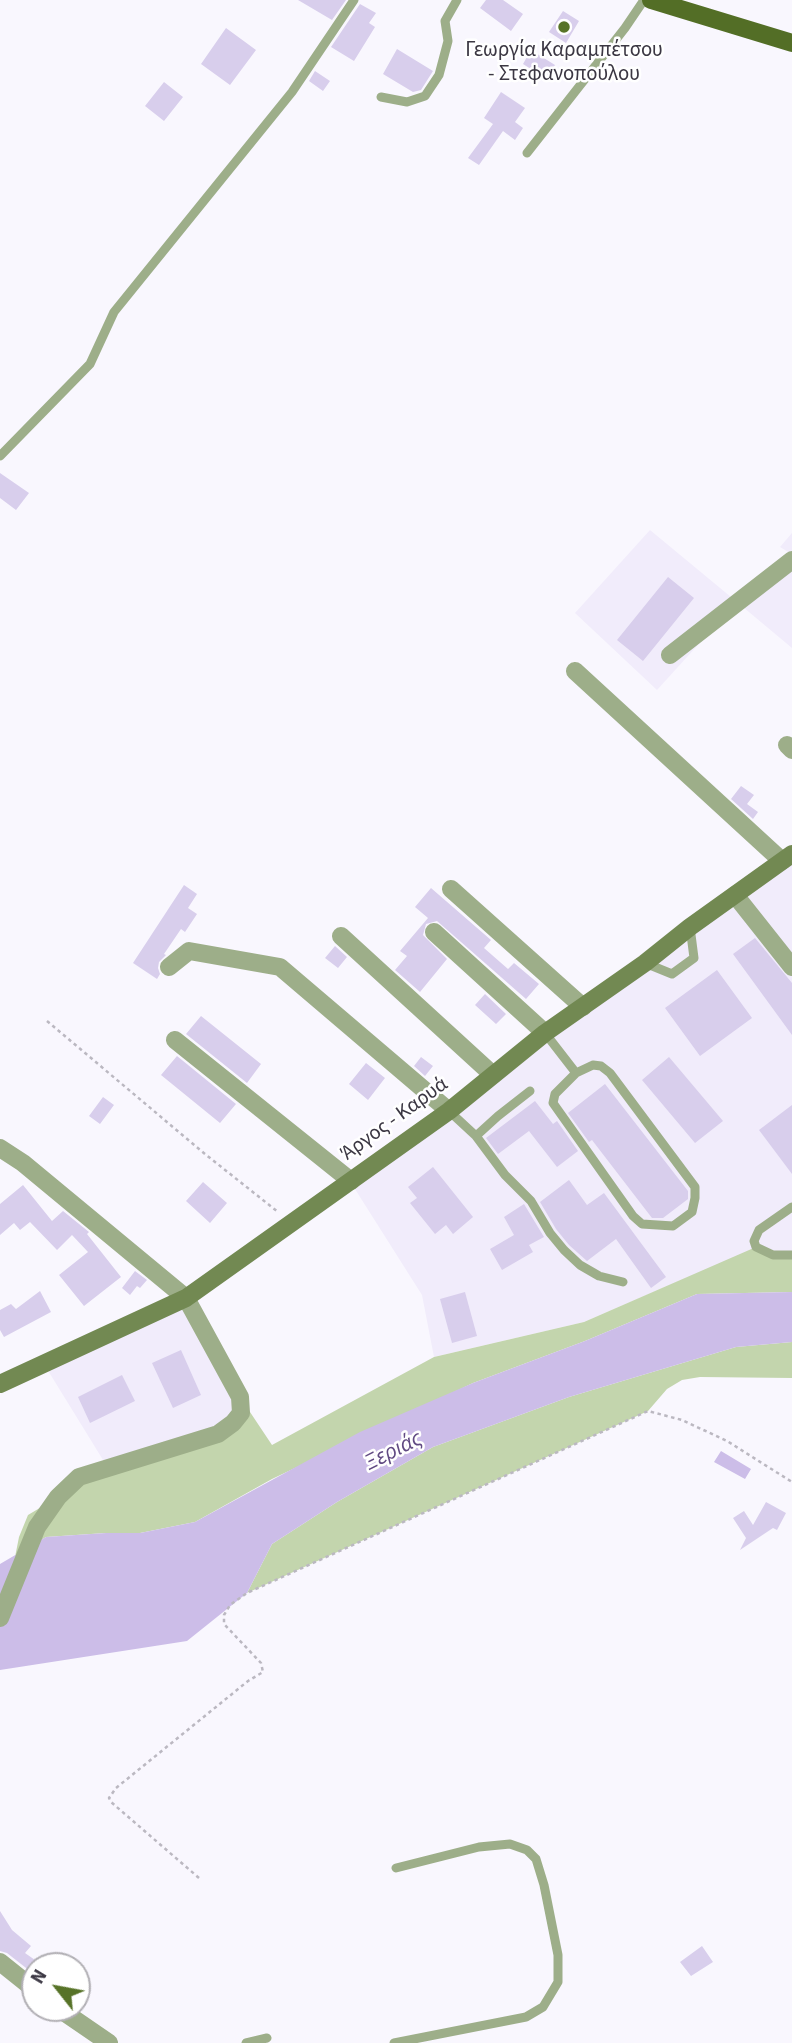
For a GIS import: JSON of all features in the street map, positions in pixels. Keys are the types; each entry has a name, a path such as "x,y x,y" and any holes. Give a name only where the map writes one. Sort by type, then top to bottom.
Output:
{"main road":[{"path":"651,0 671,3 792,43"},
{"name":"Άργος - Καρυά","path":"0,1384 186,1298 449,1111 545,1033 645,963 787,857"}],"street":[{"path":"670,655 792,560"},
{"path":"575,671 787,857"},
{"path":"451,889 583,1007"},
{"path":"735,895 792,967"},
{"path":"434,932 545,1033"},
{"path":"341,936 493,1075"},
{"path":"169,967 189,951 280,967 293,975 449,1111"},
{"path":"175,1040 351,1181"},
{"path":"0,1148 23,1163 186,1298 240,1397 240,1413 233,1423 218,1434 79,1477 58,1497 37,1527 0,1618"},
{"path":"0,1962 21,1979"},
{"path":"78,2022 109,2043"}],"lane":[{"path":"0,456 90,364 114,312 292,92 354,0"},
{"path":"381,97 407,102 425,96 439,75 448,41 445,21 457,0"},
{"path":"527,153 625,28 643,0"},
{"path":"645,963 672,974 694,958 690,927"},
{"path":"545,1033 576,1073"},
{"path":"593,1065 601,1066 610,1073 695,1187 692,1212 673,1226 642,1224 633,1216 557,1112 553,1103 555,1094 576,1073 593,1065"},
{"path":"476,1136 530,1091"},
{"path":"449,1111 476,1136 505,1175 531,1201 550,1233 564,1250 580,1265 599,1276 623,1282"},
{"path":"792,1208 759,1230 754,1241 756,1247 773,1255 792,1255"},
{"path":"394,2043 526,2017 542,2007 558,1982 558,1955 544,1885 536,1859 527,1850 510,1844 479,1847 396,1868"},
{"path":"246,2043 267,2038"}],"path":[{"path":"47,1021 205,1154 292,1223"},
{"path":"200,1878 109,1798 116,1788 248,1681 263,1672 261,1663 224,1624 224,1615 230,1605 247,1593 648,1411 682,1420 727,1441 792,1482"}],"shaded area":[{"path":"650,530 737,602 657,690 575,613"},
{"path":"792,533 792,648 737,602 790,553 780,547"},
{"path":"792,848 792,1255 756,1248 584,1322 434,1357 422,1295 348,1178"},
{"path":"190,1304 240,1397 233,1423 108,1468 47,1369"}],"green space":[{"path":"756,1247 792,1255 792,1292 697,1294 585,1341 473,1383 272,1479 195,1522 140,1533 46,1537 15,1557 28,1515 58,1497 79,1477 233,1423 240,1397 272,1445 434,1357 584,1322"},
{"path":"792,1342 792,1378 700,1377 682,1380 667,1389 648,1411 247,1593 272,1544 337,1502 433,1447 569,1397 736,1347"}],"water":[{"name":"Ξεριάς","path":"792,1292 792,1342 736,1347 569,1397 433,1447 337,1502 272,1544 247,1593 187,1641 0,1670 0,1564 46,1537 140,1533 195,1522 360,1432 473,1383 585,1341 697,1294"},
{"path":"721,1451 751,1469 745,1479 714,1462"}],"building":[{"path":"298,0 346,0 332,20"},
{"path":"486,0 503,0 523,14 511,31 480,8"},
{"path":"360,4 376,13 369,23 375,27 354,61 331,47"},
{"name":"Γεωργία Καραμπέτσου - Στεφανοπούλου","path":"563,11 579,21 566,43 549,32"},
{"path":"226,28 256,50 230,85 201,64"},
{"path":"397,49 433,71 421,90 413,92 383,74"},
{"path":"531,50 555,65 547,79 523,64"},
{"path":"315,71 330,81 323,91 309,81"},
{"path":"164,82 183,97 164,121 145,106"},
{"path":"501,92 525,108 515,122 523,128 515,140 503,131 479,165 468,158 493,124 484,118"},
{"path":"0,473 29,493 16,510 0,498"},
{"path":"668,577 694,598 643,661 617,640"},
{"path":"741,786 754,795 747,804 758,812 753,819 731,799"},
{"path":"184,885 197,894 188,908 197,914 185,932 181,929 159,962 160,974 157,979 133,963"},
{"path":"431,888 491,940 484,948 508,969 514,963 539,984 526,999 437,921 426,924 423,935 447,959 420,992 395,970 407,956 400,951 428,918 415,907"},
{"path":"755,938 792,983 792,1035 733,954"},
{"path":"335,946 347,957 338,968 325,958"},
{"path":"717,970 752,1018 700,1056 665,1008"},
{"path":"485,994 506,1014 496,1024 475,1005"},
{"path":"201,1016 261,1064 247,1083 186,1034"},
{"path":"177,1056 236,1104 220,1123 161,1075"},
{"path":"421,1057 433,1066 425,1076 414,1066"},
{"path":"669,1057 723,1121 695,1143 642,1080"},
{"path":"366,1063 385,1078 368,1100 349,1084"},
{"path":"605,1084 688,1191 688,1199 663,1218 652,1218 568,1113"},
{"path":"103,1097 114,1105 100,1124 89,1116"},
{"path":"535,1101 553,1124 557,1121 578,1151 557,1167 529,1131 498,1154 486,1138"},
{"path":"792,1105 792,1174 759,1130"},
{"path":"433,1167 473,1217 453,1234 446,1225 435,1234 410,1203 417,1198 408,1187"},
{"path":"569,1180 587,1205 604,1193 666,1277 651,1288 616,1239 587,1261 569,1245 540,1202"},
{"path":"203,1182 227,1203 210,1223 186,1201"},
{"path":"23,1185 52,1221 63,1211 89,1232 87,1234 121,1277 84,1306 59,1275 88,1252 72,1235 57,1250 30,1222 20,1230 14,1223 0,1235 0,1204"},
{"path":"524,1204 544,1237 529,1245 533,1252 502,1270 490,1249 514,1235 504,1217"},
{"path":"135,1271 147,1280 140,1288 137,1286 130,1295 122,1288"},
{"path":"40,1291 51,1312 4,1337 0,1330 0,1310 11,1304 16,1309"},
{"path":"465,1292 477,1336 452,1343 440,1299"},
{"path":"181,1350 201,1395 173,1408 152,1363"},
{"path":"122,1375 135,1401 90,1423 78,1397"},
{"path":"766,1502 786,1513 777,1530 773,1528 740,1550 746,1538 733,1518 744,1511 753,1525"},
{"path":"0,1911 12,1930 31,1946 26,1952 21,1952 21,1964 0,1951"},
{"path":"702,1946 713,1962 691,1976 680,1962"}],"place":[{"name":"Γεωργία Καραμπέτσου - Στεφανοπούλου","path":"564,27"}]}
